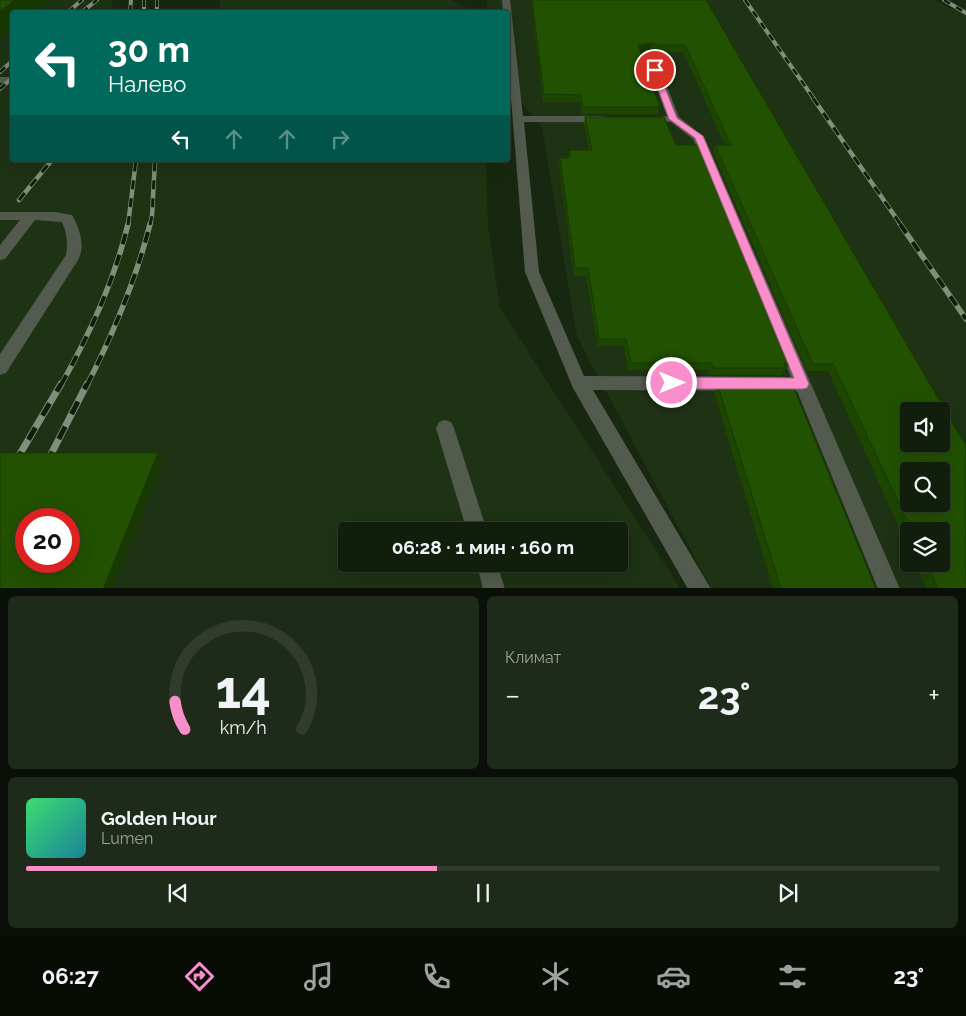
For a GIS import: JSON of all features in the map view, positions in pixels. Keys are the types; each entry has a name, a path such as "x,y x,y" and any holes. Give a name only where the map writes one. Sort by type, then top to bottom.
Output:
{"lane":[{"path":"510,42 532,272 579,382 700,588"},
{"path":"648,54 674,119 698,136 889,588"},
{"path":"518,119 615,119"},
{"path":"654,119 674,119"},
{"path":"0,216 67,218 72,227 74,244 73,256 0,368"},
{"path":"0,255 31,216"},
{"path":"579,382 802,384"},
{"path":"445,428 474,522"},
{"path":"489,572 494,588"}],"shaded area":[{"path":"0,0 112,0 113,10 10,10 10,162 486,162 488,227 500,308 680,588 0,588"},
{"path":"221,0 452,0 469,10 218,10"},
{"path":"487,0 935,0 949,8 966,8 966,588 711,588 577,337 542,127 510,88 510,10 487,10"}],"building":[{"path":"0,0 15,0 0,11"},
{"path":"532,0 706,0 940,402 900,402 900,452 950,452 950,419 966,446 966,588 938,588 931,572 950,572 950,522 908,522 903,512 950,512 950,462 900,462 900,506 833,364 813,364 715,145 731,145 685,45 656,45 652,43 638,45 660,107 583,107 581,95 544,94"},
{"path":"585,117 664,117 676,145 699,145 791,363 784,363 786,368 713,368 711,363 631,363 626,339 599,339 588,268 575,268 560,158 570,158 569,150 592,150"},
{"path":"718,386 793,386 876,588 781,588"},
{"path":"0,453 158,453 103,588 0,588"}],"railway":[{"path":"70,10 82,0"},
{"path":"84,10 97,0"},
{"path":"130,10 131,0"},
{"path":"144,0 144,10"},
{"path":"157,0 157,10"},
{"path":"745,0 814,99"},
{"path":"944,0 966,13"},
{"path":"0,72 10,63"},
{"path":"0,89 10,80"},
{"path":"813,98 901,225"},
{"path":"19,200 50,162"},
{"path":"128,225 136,162"},
{"path":"150,225 155,162"},
{"path":"61,385 100,307 116,266 128,224"},
{"path":"87,385 123,306 138,266 150,224"},
{"path":"900,224 966,319"},
{"path":"0,488 61,384"},
{"path":"46,464 87,384"}],"route":[{"path":"655,70 674,119 698,136 802,384 672,383"}]}
